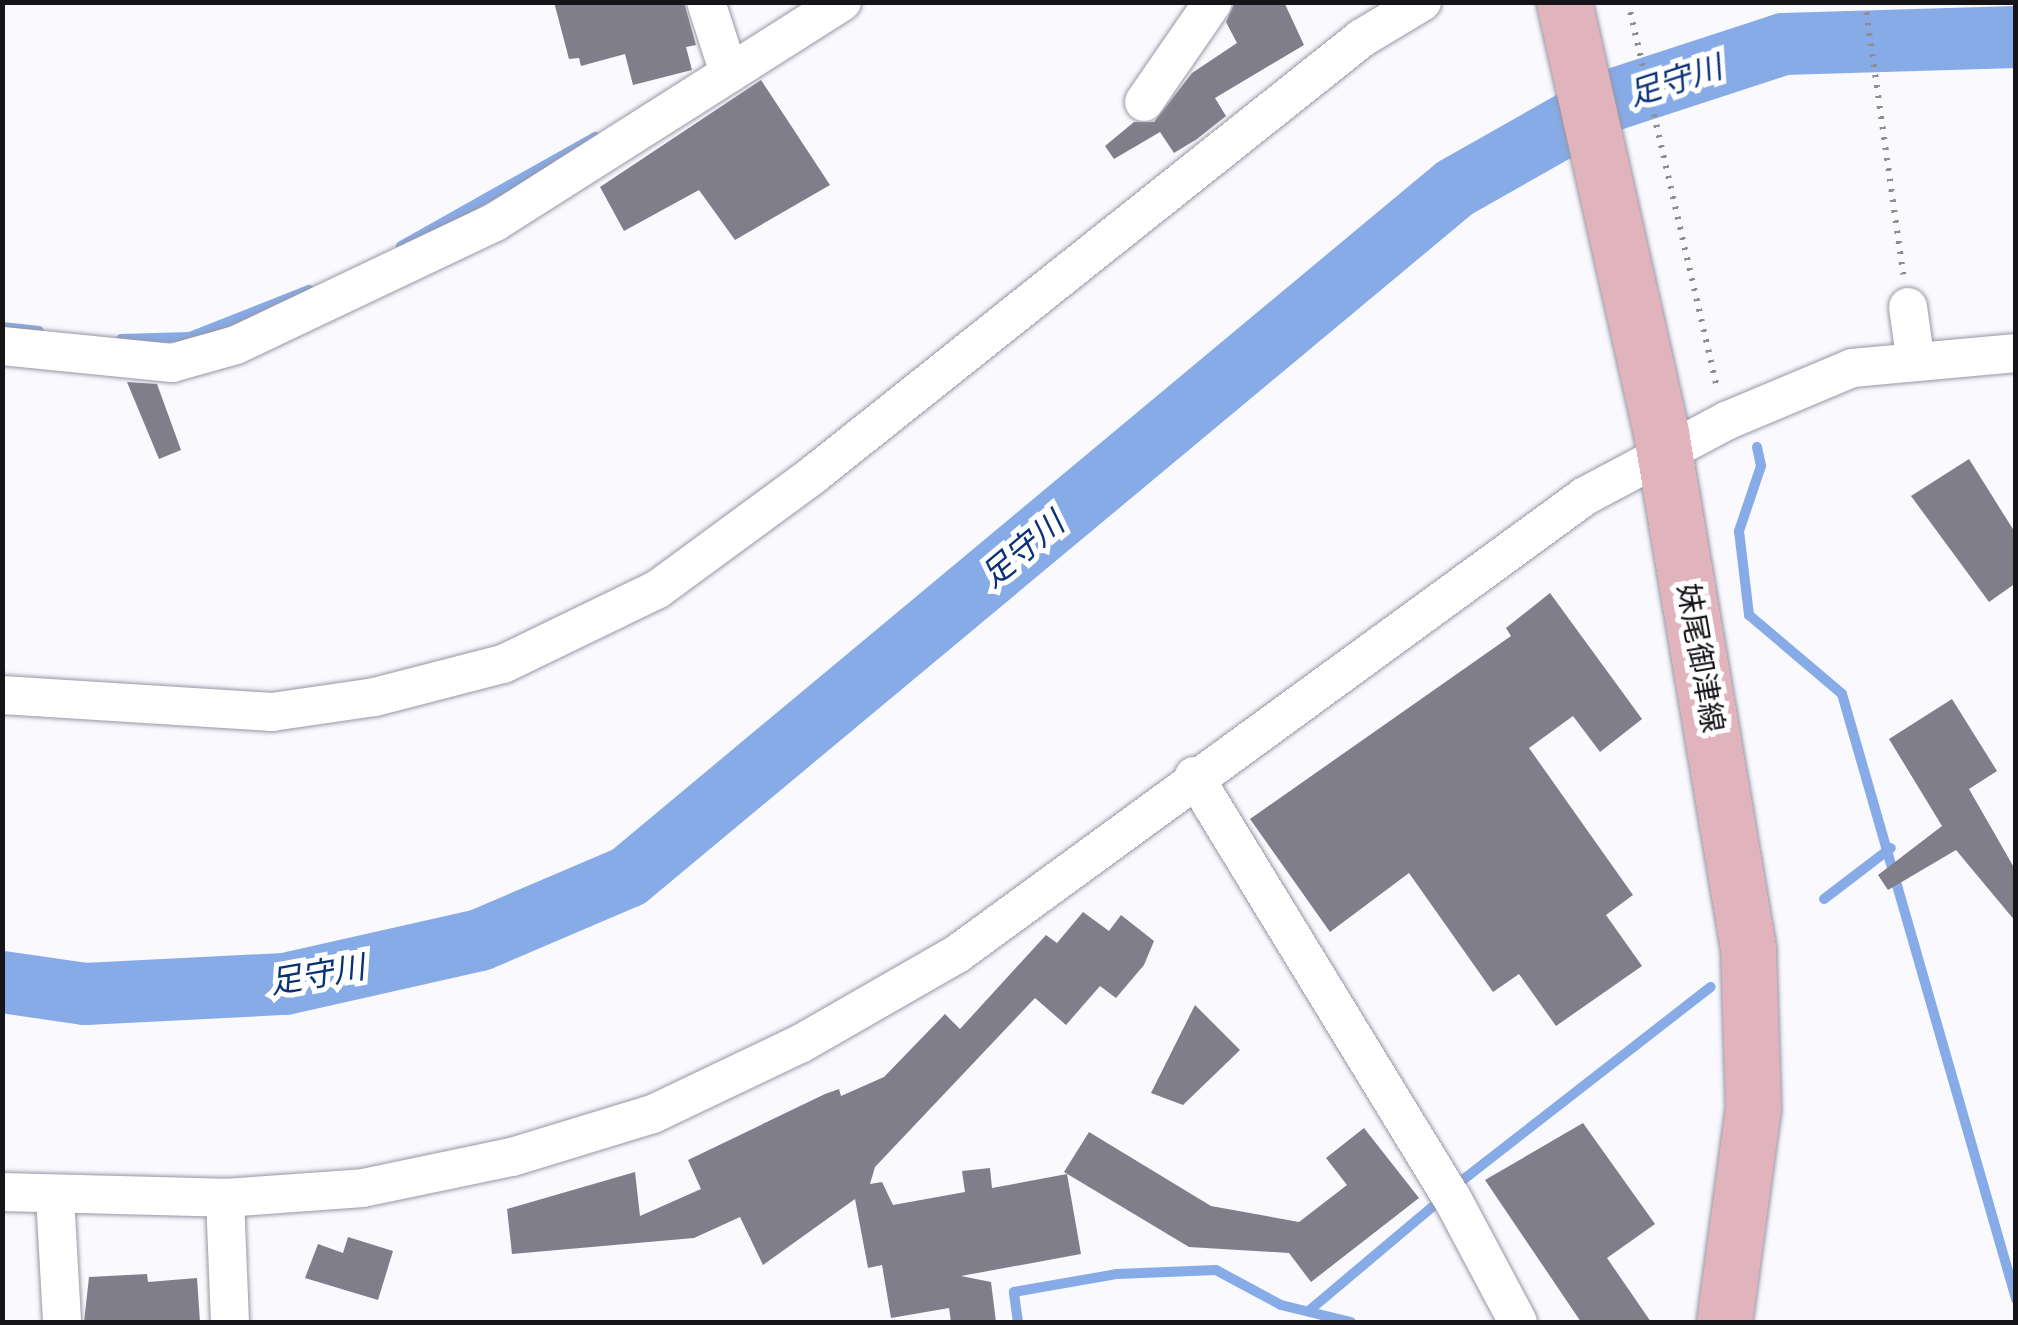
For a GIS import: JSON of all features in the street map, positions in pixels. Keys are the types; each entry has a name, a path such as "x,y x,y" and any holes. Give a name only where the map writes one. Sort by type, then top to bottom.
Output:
{"main road":[{"name":"妹尾御津線","path":"1564,2 1662,444 1748,948 1753,1108 1724,1322"}],"street":[{"path":"706,2 724,64"},
{"path":"2,346 172,363 236,346 495,222 724,64 842,2"},
{"path":"1144,102 1213,2"},
{"path":"2,695 272,712 375,697 520,656 658,589 814,475 1362,38 1422,2"},
{"path":"1908,307 1915,357"},
{"path":"2,1192 225,1198 363,1188 512,1157 653,1114 800,1044 957,954 1194,776 1662,444 1852,368 1915,357 2016,353"},
{"path":"1194,776 1447,1192 1518,1322"},
{"path":"55,1196 62,1322"},
{"path":"225,1198 230,1322"}],"path":[{"path":"1628,2 1721,404"},
{"path":"1865,2 1908,307"}],"building":[{"path":"554,2 684,2 696,45 686,47 692,70 633,85 625,54 581,66 579,58 569,59"},
{"path":"1235,2 1284,2 1304,45 1215,98 1226,116 1174,153 1160,132 1114,159 1105,146 1134,122 1154,122 1192,73 1237,43 1226,22"},
{"path":"761,80 830,185 735,240 699,190 624,231 600,187"},
{"path":"127,382 157,384 181,450 159,459"},
{"path":"1969,459 2016,534 2016,583 1989,602 1911,496"},
{"path":"1550,593 1642,719 1600,752 1573,716 1529,748 1633,895 1606,915 1642,966 1556,1026 1519,974 1493,992 1409,873 1330,932 1250,819 1511,636 1506,628"},
{"path":"1952,699 1997,771 1969,789 2016,871 2016,922 1956,850 1888,890 1878,875 1942,826 1889,739"},
{"path":"1083,912 1109,931 1121,915 1154,941 1144,965 1116,998 1100,986 1066,1025 1035,998 875,1167 870,1184 882,1182 893,1205 965,1192 962,1171 990,1168 992,1188 1067,1174 1081,1254 961,1276 991,1282 996,1322 951,1322 949,1308 891,1318 882,1265 868,1268 855,1199 763,1265 740,1217 694,1238 512,1254 507,1209 635,1172 640,1216 701,1189 688,1160 825,1094 839,1089 841,1096 884,1077 945,1014 960,1029 1046,935 1057,943"},
{"path":"1195,1005 1240,1050 1183,1105 1151,1093"},
{"path":"1583,1123 1655,1224 1607,1258 1651,1322 1581,1322 1485,1180"},
{"path":"1364,1128 1419,1198 1311,1282 1289,1253 1189,1247 1064,1172 1089,1132 1211,1206 1299,1222 1347,1185 1326,1158"},
{"path":"348,1237 393,1251 378,1300 305,1278 318,1244 343,1253"},
{"path":"147,1274 148,1282 197,1278 200,1322 84,1322 89,1277"}],"waterway":[{"name":"足守川","path":"2,982 85,994 285,984 480,940 628,877 1455,188 1609,101 1783,44 2016,37"},
{"path":"401,246 595,137"},
{"path":"121,339 190,337 309,290"},
{"path":"2,327 39,331"},
{"path":"1757,447 1761,466 1739,531 1749,615 1842,694 2016,1299"},
{"path":"1824,899 1891,848"},
{"path":"1455,1186 1711,987"},
{"path":"1311,1309 1443,1198"},
{"path":"1018,1322 1014,1292 1117,1274 1216,1270 1281,1305 1351,1322"}]}
